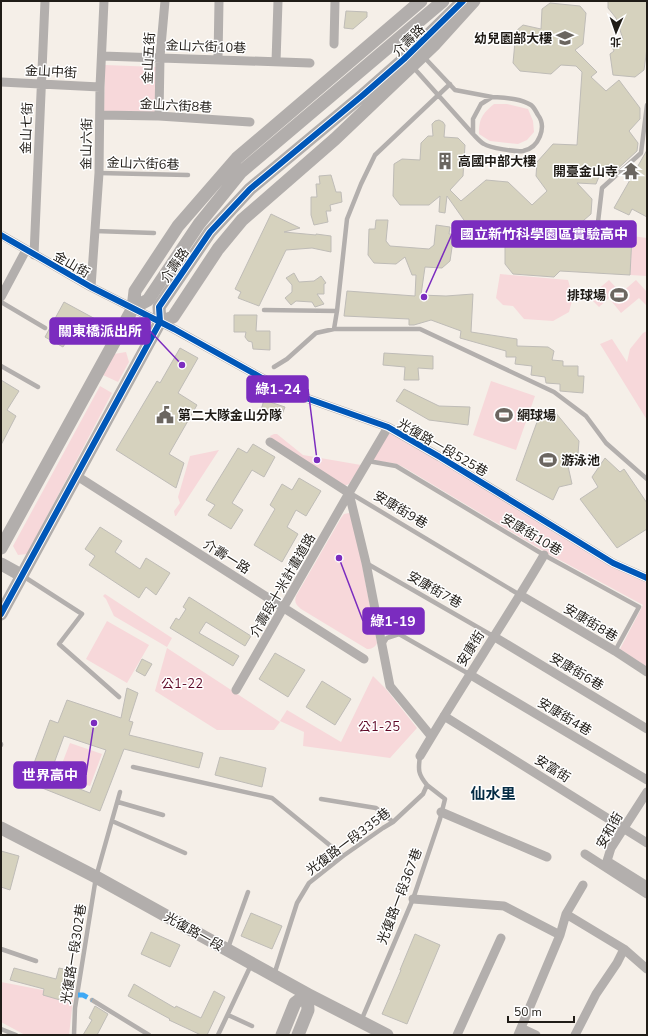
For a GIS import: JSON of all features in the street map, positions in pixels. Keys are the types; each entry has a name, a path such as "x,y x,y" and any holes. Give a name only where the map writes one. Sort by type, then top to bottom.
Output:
{"street":[{"name":"金山七街","path":"34,255 44,1"},
{"name":"金山六街","path":"91,287 99,173 100,87 104,1"},
{"name":"金山五街","path":"159,116 160,57 165,1"},
{"path":"218,59 219,1"},
{"path":"276,62 278,1"},
{"path":"334,44 335,1"},
{"name":"介壽路","path":"1,548 133,308 135,291 178,226 237,158 421,1"},
{"name":"介壽路","path":"133,308 148,300 199,224 241,172 443,1"},
{"name":"介壽路","path":"160,322 172,317 218,249 242,220 335,139 419,51 463,1"},
{"name":"介壽路","path":"419,51 434,44 474,1"},
{"name":"金山六街10巷","path":"102,56 310,63"},
{"name":"介壽路","path":"1,614 160,322 159,307 210,232 250,189 363,96 408,62"},
{"name":"金山中街","path":"1,82 100,87"},
{"name":"金山六街8巷","path":"100,115 159,116 250,122"},
{"name":"金山街","path":"1,235 91,287 133,308"},
{"path":"1,297 26,250"},
{"name":"光復路一段525巷","path":"133,308 289,392 388,428 440,457 613,563 647,578"},
{"path":"368,461 388,428"},
{"name":"安康街9巷","path":"270,442 350,493"},
{"name":"介壽段十米計畫道路","path":"236,690 368,461"},
{"name":"介壽一路","path":"77,476 364,659"},
{"path":"350,493 366,562 390,686 431,736"},
{"name":"安康街","path":"420,756 469,674 544,555"},
{"path":"1,564 21,575"},
{"name":"安康街8巷","path":"520,595 615,651 647,672"},
{"name":"安康街6巷","path":"493,636 647,729"},
{"name":"安康街4巷","path":"469,674 647,780"},
{"name":"安富街","path":"444,716 647,843"},
{"name":"安和街","path":"647,792 611,848 607,861 647,886"},
{"path":"441,812 547,857"},
{"name":"光復路一段","path":"1,828 96,877 307,994 387,1035"},
{"path":"585,854 647,894"},
{"path":"536,1035 519,1032 560,934 566,914 583,885"},
{"path":"413,899 504,906 560,934"},
{"path":"566,914 624,949 647,969"},
{"path":"457,1035 501,938"},
{"path":"575,1035 596,994 617,963 624,949"},
{"path":"282,1035 294,1003 307,994"},
{"path":"298,1035 308,1010 307,994"}],"lane":[{"path":"408,62 483,144 496,148 523,151 533,146 542,132 542,120 532,105 516,100 455,90 419,51"},
{"path":"334,329 341,288 347,219 360,184 375,155 450,84"},
{"path":"473,134 473,119 480,104 492,97"},
{"path":"598,222 602,188 641,153 647,105"},
{"name":"金山六街6巷","path":"99,173 188,175"},
{"path":"95,231 154,233"},
{"path":"1,302 45,328"},
{"path":"264,310 337,311"},
{"path":"274,367 287,360 316,333 334,329 420,329 554,392 586,416 606,443 647,479"},
{"path":"1,366 38,387"},
{"name":"安康街10巷","path":"368,461 396,466 544,555 639,607 615,651"},
{"name":"安康街9巷","path":"350,493 520,595"},
{"name":"安康街7巷","path":"366,562 493,636"},
{"path":"21,575 82,614 59,644 119,697"},
{"path":"378,622 469,674"},
{"path":"382,645 387,638 399,634"},
{"path":"420,756 418,768 420,777 428,785"},
{"path":"134,767 272,798 343,856"},
{"name":"光復路一段367巷","path":"361,1021 413,899 445,798 428,785"},
{"name":"光復路一段335巷","path":"274,976 297,904 309,883 343,856 393,822 423,794 428,785"},
{"name":"光復路一段302巷","path":"74,1035 75,1008 96,877 120,792"},
{"path":"322,799 376,808 393,822"},
{"path":"118,802 163,815"},
{"path":"112,821 185,853"},
{"path":"227,950 248,892"},
{"path":"1,949 36,961"},
{"path":"218,1035 251,963"},
{"path":"92,1000 149,1035"},
{"path":"228,1015 252,1026"},
{"path":"1,1029 16,1035"}],"green space":[{"path":"105,65 156,67 155,114 104,112"},
{"path":"494,104 507,104 528,109 533,121 534,132 527,140 518,144 490,141 479,134 482,117"},
{"path":"632,236 647,238 647,276 630,275"},
{"path":"500,274 568,280 573,297 569,312 553,321 524,319 513,306 503,305 496,298"},
{"name":"排球場","path":"609,280 621,293 636,280 647,292 647,306 639,298 621,313 609,298 599,307 589,297"},
{"path":"647,331 647,420 600,344 612,339 627,362 630,349 643,333"},
{"path":"126,352 129,362 118,382 103,375 114,354"},
{"name":"網球場","path":"491,381 535,396 516,450 473,435"},
{"path":"100,386 112,393 27,554 18,555 13,546"},
{"path":"389,431 647,581 647,667 620,649 643,605 545,552 405,468 397,464 373,460"},
{"path":"277,434 303,455 361,465 349,484 344,486 271,438 270,436"},
{"path":"219,450 175,516 174,511 180,503 178,497 190,456"},
{"path":"349,513 353,517 377,643 373,648 369,649 301,609 295,602 296,596 341,518 344,514"},
{"path":"105,594 172,638 167,647 114,616 103,596"},
{"path":"107,621 149,645 127,683 86,659"},
{"name":"公1-22","path":"167,648 280,722 274,730 217,730 155,691"},
{"name":"公1-25","path":"373,676 386,689 417,728 390,758 303,746 304,732 280,721 287,710 341,742"},
{"path":"70,743 102,754 90,786 58,774"},
{"path":"1,982 53,992 73,1000 69,1035 25,1035 1,1022"}],"building":[{"path":"608,1 647,1 647,48 644,70 635,77 613,75 610,54 614,51 611,43 623,39 616,18 608,8"},
{"path":"550,3 580,6 586,13 583,44 575,50 597,72 591,77 606,91 619,80 640,108 640,119 629,131 638,143 637,151 612,174 600,174 596,184 577,183 592,199 591,214 569,233 632,236 630,275 560,271 554,277 513,274 505,264 505,226 490,237 491,224 466,223 447,196 445,213 439,212 440,196 429,205 400,205 393,196 394,164 402,159 420,160 421,143 428,136 433,136 432,124 439,120 445,125 444,137 458,138 465,145 463,176 450,190 461,201 486,180 508,182 532,205 547,191 536,176 537,162 553,144 577,145 582,72 576,66 561,65 551,74 520,71 513,63 516,31 523,25 541,29 542,9"},
{"path":"346,11 367,12 367,17 353,29 344,28"},
{"path":"647,150 647,217 632,209 629,215 614,208"},
{"path":"331,175 336,192 341,192 342,202 330,205 331,211 326,211 328,222 314,225 311,215 311,197 317,197 316,184 320,184 319,176"},
{"path":"271,214 300,228 284,232 331,236 331,252 312,248 286,250 259,306 238,298 241,292 235,289"},
{"path":"376,220 388,220 386,241 390,246 429,249 434,245 436,225 450,227 449,234 454,234 450,261 442,268 425,267 421,295 446,296 473,294 471,332 517,339 517,346 548,347 554,351 552,360 563,361 563,366 578,366 578,376 584,376 583,393 560,391 560,384 546,383 545,377 531,375 532,366 515,364 516,357 506,357 506,351 460,338 461,331 431,320 409,325 409,319 344,316 347,291 415,296 416,275 412,275 405,257 396,264 374,263 368,255 369,229 375,229"},
{"path":"294,273 299,282 314,281 321,276 326,283 324,284 324,294 317,294 324,304 315,307 312,302 296,301 291,305 285,298 292,292 292,285 286,278"},
{"path":"64,302 99,321 89,339 73,331 63,347 45,337"},
{"path":"234,315 257,315 256,331 270,331 270,350 253,349 252,342 248,341 245,337 246,332 234,332"},
{"path":"180,348 198,358 178,393 197,405 169,454 184,463 176,488 116,450 157,381 160,383"},
{"path":"384,353 433,356 433,369 418,368 419,380 404,380 405,367 383,365"},
{"path":"1,380 19,391 7,410 16,416 1,445"},
{"path":"404,389 439,406 470,407 468,425 429,420 396,401"},
{"path":"264,400 285,407 281,417 261,410"},
{"name":"游泳池","path":"555,412 579,441 578,454 568,466 572,484 559,487 553,500 516,480 537,422"},
{"path":"253,444 275,457 264,477 252,470 232,503 243,510 231,529 208,515 215,505 206,500 238,448 247,453"},
{"path":"605,458 620,472 624,469 647,503 647,529 617,548 580,499 598,487 592,477"},
{"path":"299,478 321,491 306,516 296,510 287,527 298,534 282,562 254,545 275,509 270,505 282,484 292,490"},
{"path":"100,527 122,541 115,552 140,569 146,558 170,573 156,595 146,587 139,598 89,565 95,556 85,549"},
{"path":"189,597 251,636 245,646 206,622 199,633 239,656 233,666 170,628 176,618 179,620 186,609 183,607"},
{"path":"275,653 305,670 288,697 259,679"},
{"path":"142,659 152,664 145,676 136,671"},
{"path":"322,681 351,699 335,725 306,707"},
{"path":"127,688 138,693 129,721 133,722 129,735 203,753 199,768 124,749 100,811 27,782 50,720 58,723 67,700 121,718","holes":["64,736 106,750 90,793 49,777"]},
{"path":"220,757 266,768 262,787 215,775"},
{"path":"1,851 19,856 10,890 1,887"},
{"path":"251,913 282,926 272,949 241,936"},
{"path":"151,932 180,945 170,967 141,954"},
{"path":"415,934 440,945 407,1024 382,1014"},
{"path":"14,968 56,979 59,968 68,970 60,1000 43,995 44,989 10,980"},
{"path":"134,984 175,1008 176,1006 201,1018 214,991 225,997 207,1035 201,1035 169,1020 170,1019 128,996"},
{"path":"95,1006 108,1014 97,1035 83,1035 92,1020 89,1018"}],"marked path":[{"path":"78,995 83,995 92,1000"}],"cycle path":[{"path":"1,614 160,322 159,307 210,232 250,189 404,59 463,1"},
{"path":"1,235 91,287 174,329 289,392 388,427 440,457 613,563 647,578"}],"place":[{"name":"幼兒園部大樓","path":"565,38"},
{"name":"高國中部大樓","path":"445,161"},
{"name":"開臺金山寺","path":"631,171"},
{"name":"排球場","path":"619,295"},
{"name":"國立新竹科學園區實驗高中","path":"424,297"},
{"name":"關東橋派出所","path":"182,365"},
{"name":"第二大隊金山分隊","path":"165,415"},
{"name":"網球場","path":"504,415"},
{"name":"綠1-24","path":"317,460"},
{"name":"游泳池","path":"548,460"},
{"name":"綠1-19","path":"339,558"},
{"name":"世界高中","path":"94,723"}],"district":[{"name":"仙水里","path":"493,794"}]}
